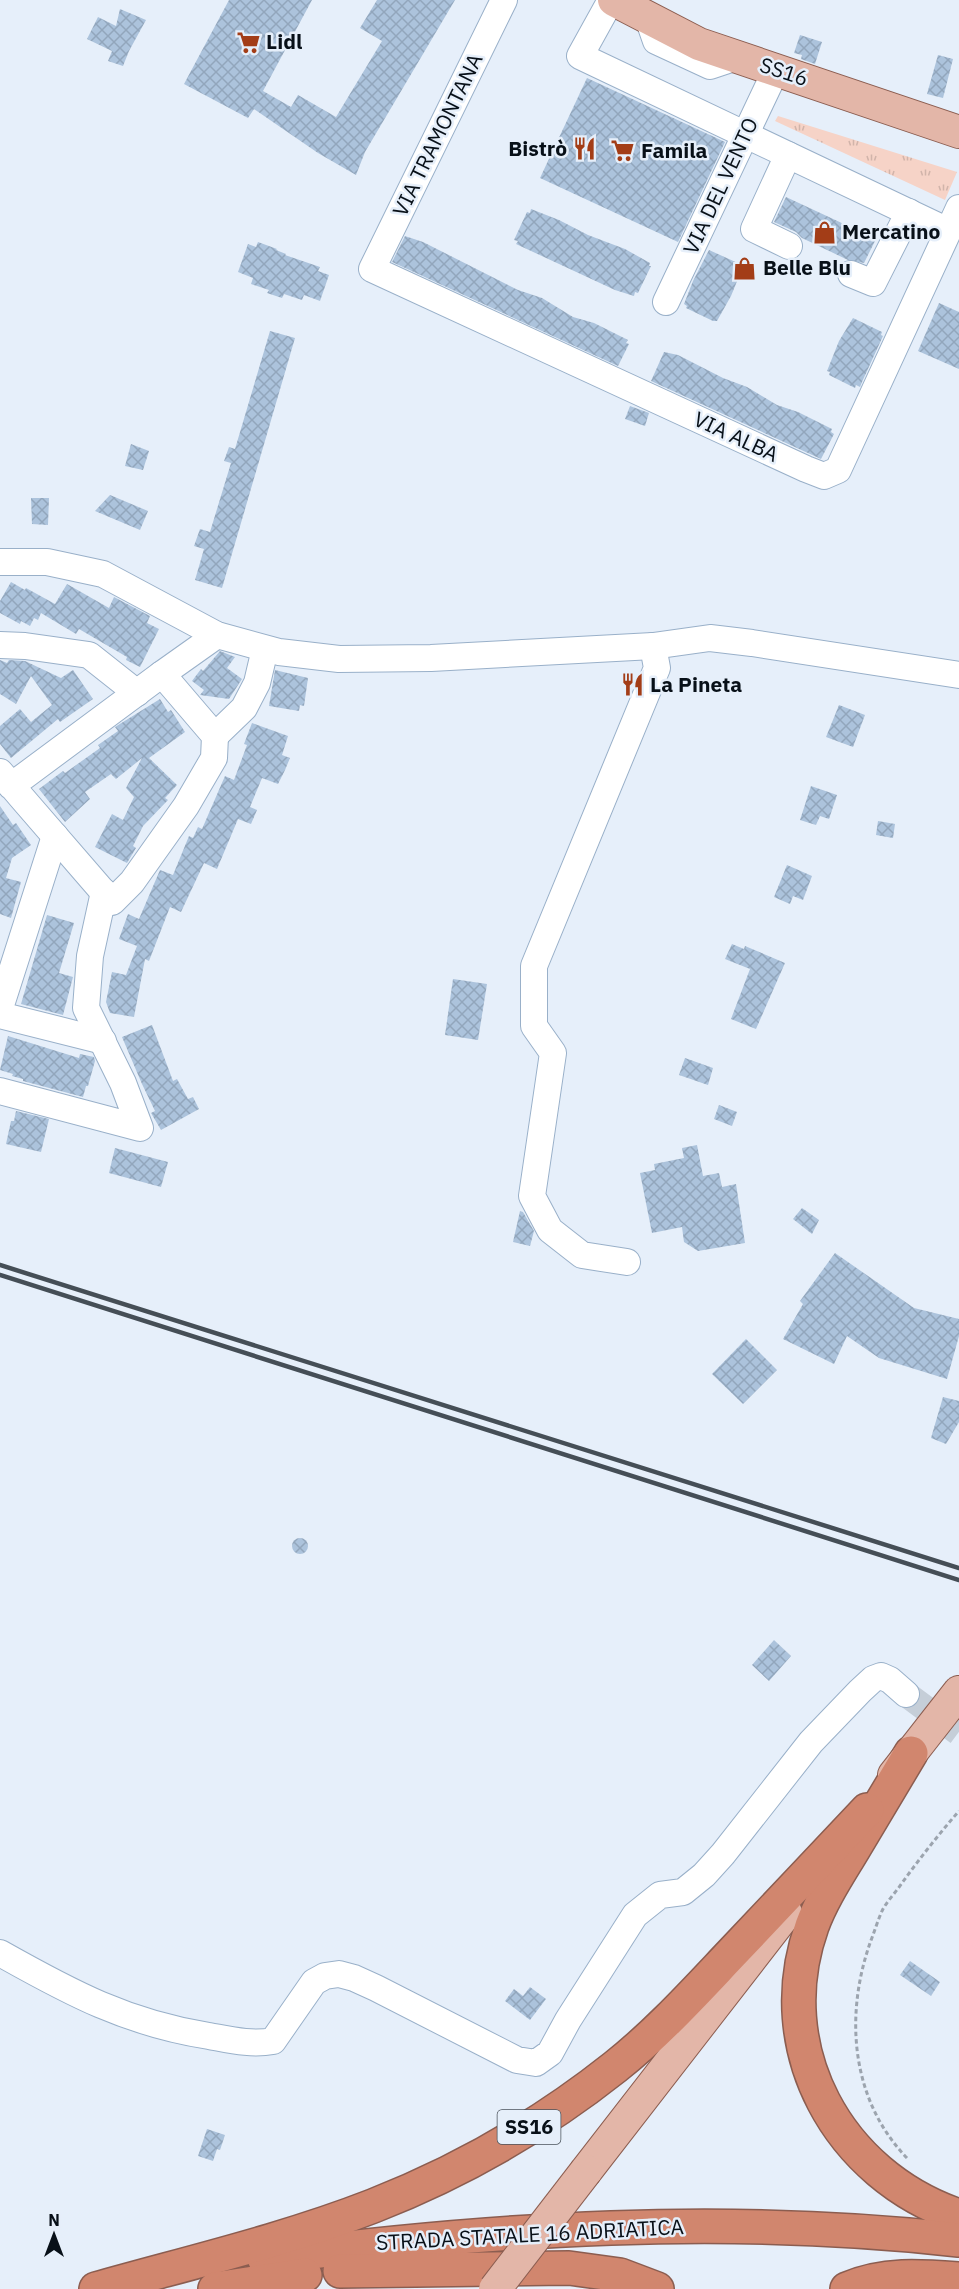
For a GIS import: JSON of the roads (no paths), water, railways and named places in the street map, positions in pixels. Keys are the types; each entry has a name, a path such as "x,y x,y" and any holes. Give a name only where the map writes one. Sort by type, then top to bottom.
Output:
{"highway":[{"path":"912,1753 832,1885 816,1917 803,1965 800,1993 801,2025 809,2067 818,2092 830,2116 848,2141 871,2165 903,2190 930,2205 959,2216"},
{"name":"SS16","path":"96,2289 294,2233 371,2206 454,2170 521,2133 564,2105 632,2053 705,1982 867,1810"},
{"name":"STRADA STATALE 16 ADRIATICA","path":"104,2289 201,2269 322,2251 443,2237 573,2229 709,2225 959,2240"},
{"name":"STRADA STATALE 16 ADRIATICA","path":"215,2289 340,2271 570,2251 731,2248 863,2254 959,2263"},
{"path":"340,2271 569,2268 620,2275 657,2289"},
{"path":"847,2289 865,2282 897,2277 959,2279"}],"main road":[{"name":"SS16","path":"613,0 699,44 959,132"},
{"path":"495,2289 959,1692"}],"street":[{"name":"VIA TRAMONTANA","path":"372,269 504,0"},
{"path":"613,0 580,56 948,231"},
{"name":"VIA DEL VENTO","path":"666,302 776,70"},
{"path":"788,155 754,229 789,246"},
{"name":"VIA ALBA","path":"372,269 824,476 838,470 959,208"},
{"path":"851,274 873,283 909,212"},
{"path":"0,562 47,562 103,573 217,635 279,652 339,659 431,658 654,646 710,638 959,675"},
{"path":"162,674 215,736 214,758 158,848 132,882 112,902 6,779 137,693 162,674 217,635"},
{"path":"0,645 25,646 89,656 137,693"},
{"path":"627,1262 582,1255 550,1230 532,1197 553,1053 534,1026 534,966 657,668 654,646"},
{"path":"215,736 244,708 257,683 265,649"},
{"path":"0,1008 55,836"},
{"path":"0,1091 140,1128 123,1083 86,1008 90,956 104,892"},
{"path":"0,1015 103,1041"},
{"path":"0,1953 63,1988 119,2014 165,2028 246,2043 273,2041 314,1982 326,1976 339,1974 376,1988 517,2060 536,2063 550,2053 591,1982 635,1916 660,1895 683,1892 704,1875 811,1742 860,1691 873,1679 880,1677 890,1680 906,1694"}],"tunnel":[{"path":"906,1694 959,1733"}],"railway":[{"path":"0,1265 959,1568"},
{"path":"0,1275 959,1580"}],"place":[{"name":"Lidl","path":"248,42"},
{"name":"Bistrò","path":"585,149"},
{"name":"Famila","path":"623,151"},
{"name":"Mercatino","path":"824,232"},
{"name":"Belle Blu","path":"745,268"},
{"name":"La Pineta","path":"632,685"}]}
